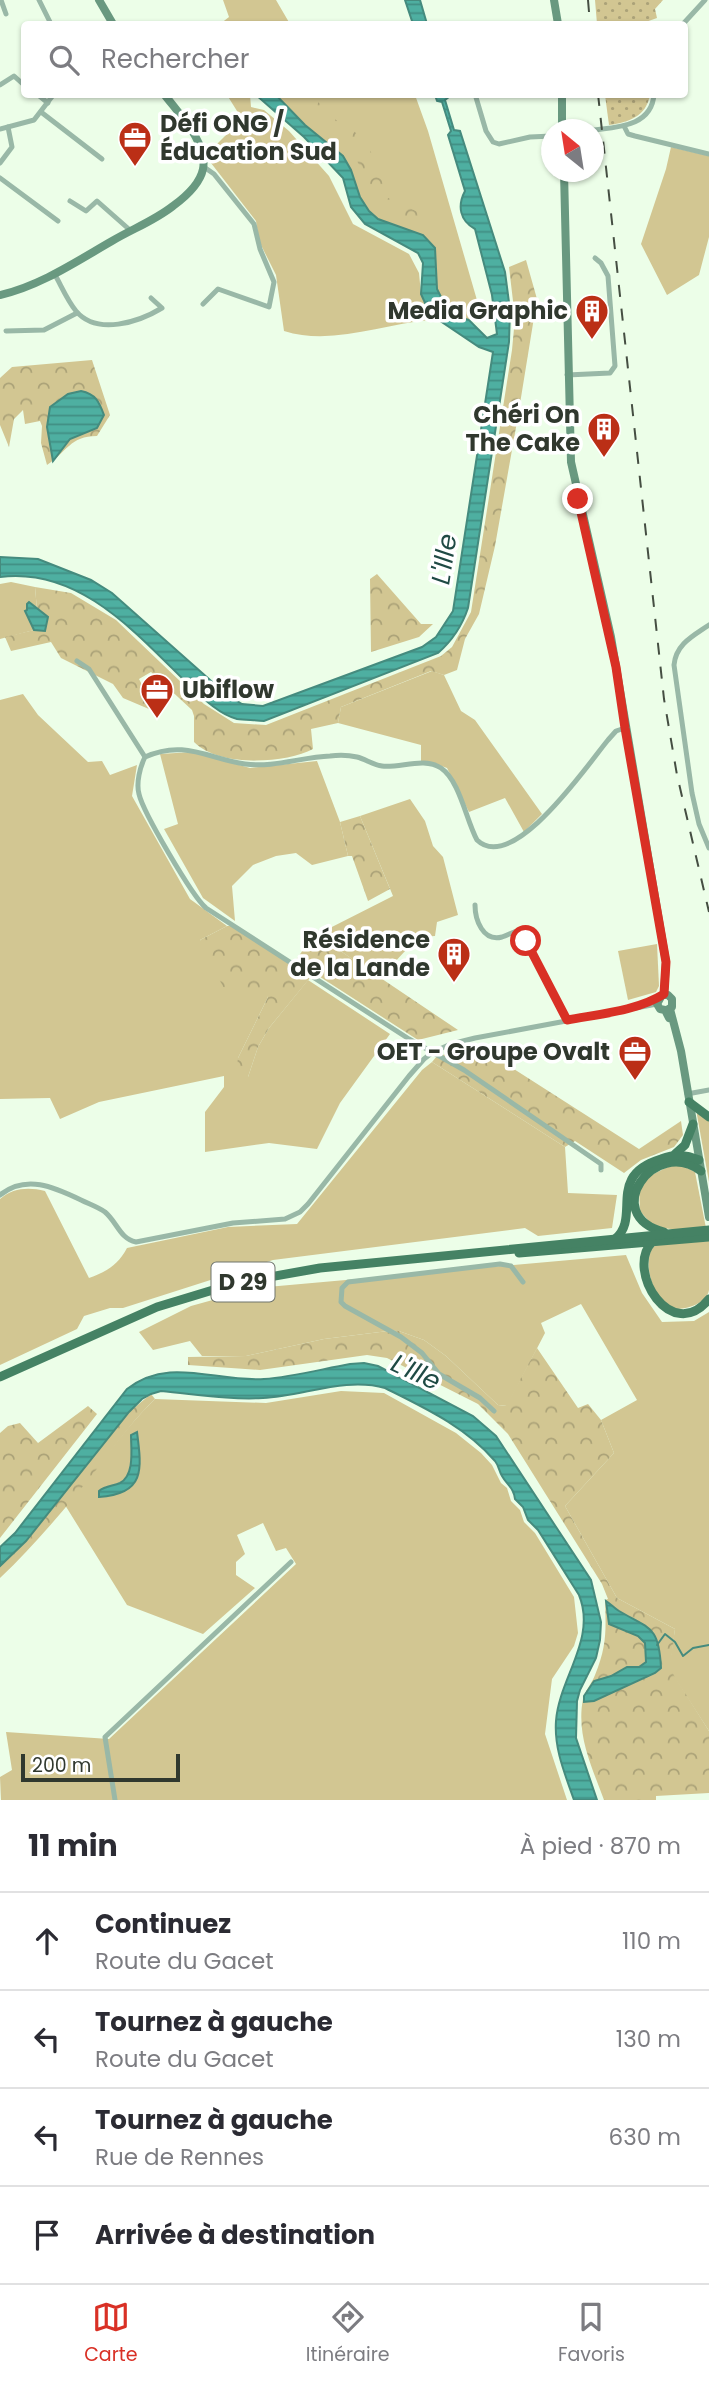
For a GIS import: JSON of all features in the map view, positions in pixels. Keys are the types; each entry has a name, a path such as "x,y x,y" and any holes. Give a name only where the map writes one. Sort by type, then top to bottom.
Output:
{"main road":[{"path":"99,0 111,21"},
{"path":"554,0 558,21"},
{"path":"0,295 21,289 54,273 131,231 177,203 197,183 204,167 204,157 197,141 167,98"},
{"path":"562,98 562,119"},
{"path":"564,182 571,462 611,637 666,962 660,1009 668,1010"},
{"path":"662,998 673,1002 668,1010 681,1051 709,1217"},
{"path":"688,1098 709,1117"},
{"path":"674,1155 685,1145 692,1124"},
{"path":"615,1242 623,1230 626,1196 634,1176 647,1164 674,1155 699,1160"},
{"path":"633,1237 638,1229 639,1217 634,1204 635,1194 638,1183 646,1174 667,1164 680,1162 690,1163 701,1171"},
{"path":"639,1217 652,1228 669,1234"},
{"name":"D 29","path":"0,1377 157,1307 236,1283 320,1268 455,1256 499,1249 652,1242 698,1235 709,1230"},
{"name":"D 29","path":"615,1242 633,1237 669,1234 709,1237"},
{"path":"652,1242 646,1251 645,1266 649,1288 657,1301 668,1310 682,1313 702,1307 709,1299"}],"street":[{"path":"1,0 6,14"},
{"path":"39,0 50,21"},
{"path":"686,21 705,0"},
{"path":"0,85 14,76 21,82"},
{"path":"42,98 48,103"},
{"path":"0,129 29,123 51,98"},
{"path":"476,98 486,131 493,142 499,144 541,136"},
{"path":"604,129 624,126 645,116 652,106 653,98"},
{"path":"41,112 102,159"},
{"path":"624,126 628,134 709,155"},
{"path":"0,163 12,147 8,127"},
{"path":"203,304 218,289 269,307 274,287 250,217 214,174 204,167"},
{"path":"0,178 58,221"},
{"path":"70,201 86,211 97,201 131,231"},
{"path":"567,375 610,373 615,366 608,276 595,258"},
{"path":"54,273 77,313 105,326 136,320 162,308 151,298"},
{"path":"6,331 44,330 77,313"},
{"path":"709,625 684,642 677,652 674,664 682,733 696,813 709,848"},
{"path":"77,662 89,669 145,757 138,783 139,795 200,902 601,1164 601,1170"},
{"path":"145,757 163,751 192,750 252,765 343,755 358,757 382,766 405,763 435,765 443,770 452,782 477,840 484,845 500,846 517,840 534,827 616,731 625,728"},
{"path":"475,905 477,921 481,929 489,935 497,938 519,930 567,1020"},
{"path":"0,1195 22,1184 37,1183 55,1189 103,1210 125,1238 135,1242 233,1223 293,1217 308,1204 409,1076 433,1052 451,1044 642,1005 662,998"},
{"path":"688,1098 709,1090"},
{"path":"494,1411 480,1398 439,1374 422,1353 401,1337 345,1306 341,1302 342,1288 348,1283 500,1264 511,1266 523,1282"},
{"path":"115,1800 105,1737 291,1562"}],"green space":[{"path":"223,0 276,0 288,21 224,21 229,17"},
{"path":"595,0 663,0 655,9 657,18 648,21 597,21"},
{"path":"229,98 250,98 251,107 264,110 289,131 329,176 353,224 409,254 419,273 421,294 430,320 339,335 302,335 284,331 276,275 259,241 256,221 211,163 213,148 242,119"},
{"path":"280,98 416,98 481,314 469,320 450,313 437,289 435,248 414,233 378,219 369,211 360,197 343,156 305,125"},
{"path":"300,98 314,98 336,120 354,131 367,145 379,167 386,197 418,212 418,216 410,223 378,207 369,195 362,170 352,152 297,101"},
{"path":"605,98 649,98 645,108 636,117 609,125"},
{"path":"671,147 709,156 709,237 699,275 667,295 641,244"},
{"path":"526,260 537,299 518,416 495,546 479,614 465,639 457,670 444,675 431,671 341,707 338,723 311,729 313,749 286,758 252,760 219,756 194,742 192,710 151,672 139,679 156,712 123,698 113,684 61,658 51,642 11,651 5,637 34,630 45,631 37,610 35,587 71,593 116,620 204,704 234,723 266,725 441,656 452,647 471,612 512,350 515,318 509,267"},
{"path":"92,360 110,415 97,436 75,442 47,465 41,443 40,421 25,424 23,410 14,419 9,447 0,425 0,378 12,367"},
{"path":"377,574 421,624 433,624 419,637 371,652 370,579"},
{"path":"11,582 35,587 37,610 25,612 34,630 0,639 0,584"},
{"path":"432,671 444,675 461,711 475,720 542,814 524,832 505,798 469,812 447,768 421,762 421,745 338,723 341,707"},
{"path":"23,694 38,715 88,762 102,761 110,775 137,765 132,796 190,899 227,926 200,940 268,997 238,1058 248,1077 258,1047 269,1028 308,980 390,1034 340,1103 317,1149 269,1143 205,1152 205,1112 224,1087 224,1076 99,1102 60,1119 50,1098 0,1099 0,700"},
{"path":"192,752 250,768 317,761 340,822 348,856 312,865 296,853 276,856 253,865 232,886 235,921 203,898 164,829 178,824 160,754"},
{"path":"410,799 425,821 433,846 443,857 458,915 437,922 435,936 418,937 380,978 342,952 322,932 393,896 360,816"},
{"path":"360,816 390,889 368,901 352,856 348,856 340,822"},
{"path":"227,926 233,926 293,964 308,943 322,932 342,952 458,1030 418,1040 314,973 269,1028 258,1047 248,1077 234,1085 238,1058 268,997 223,987 200,940"},
{"path":"657,944 659,986 656,992 628,1000 618,951"},
{"path":"475,1044 639,1149 681,1121 683,1135 674,1147 641,1160 624,1173 575,1141 565,1147 432,1062 437,1056 447,1054 450,1048"},
{"path":"432,1062 565,1147 568,1193 617,1195 612,1228 538,1236 525,1228 273,1260 123,1308 110,1308 84,1316 77,1329 0,1365 0,1199 5,1195 21,1189 45,1191 89,1278 111,1267 127,1248 228,1227 297,1224 422,1070"},
{"path":"697,1115 709,1120 709,1182"},
{"path":"681,1165 695,1172 706,1228 679,1230 654,1227 640,1211 639,1188 645,1178 670,1166"},
{"path":"709,1241 707,1295 689,1307 669,1307 658,1296 651,1280 649,1255 652,1248 656,1245"},
{"path":"626,1255 642,1293 662,1322 694,1321 709,1312 709,1731 669,1669 675,1629 617,1598 565,1506 614,1453 601,1420 637,1400 581,1304 541,1323 545,1333 507,1406 498,1405 446,1356 424,1340 396,1330 324,1339 246,1356 202,1356 190,1341 153,1350 139,1332 191,1306 256,1288"},
{"path":"396,1330 424,1340 446,1356 498,1405 506,1406 537,1348 578,1408 588,1404 601,1420 614,1453 565,1506 617,1598 675,1629 670,1669 709,1731 709,1793 656,1796 656,1800 604,1800 586,1751 581,1712 584,1696 602,1655 605,1600 608,1599 602,1584 508,1434 478,1404 387,1358 367,1355 260,1370 188,1365 188,1357 246,1356 324,1339"},
{"path":"341,1391 384,1393 456,1433 481,1453 507,1488 511,1501 520,1510 524,1522 535,1533 574,1597 578,1633 574,1646 552,1679 545,1734 567,1800 1,1800 0,1777 12,1770 6,1732 109,1739 296,1564 286,1548 276,1551 263,1523 237,1535 245,1554 236,1562 236,1575 255,1588 203,1634 127,1605 65,1505 131,1424 155,1399 266,1403"},
{"path":"151,1394 155,1399 52,1523 0,1578 0,1566 26,1541 129,1412"},
{"path":"88,1406 97,1414 0,1538 0,1433 8,1426 20,1423 38,1443"}],"water":[{"path":"405,0 420,0 426,21 412,21"},
{"path":"259,98 279,98 305,125 343,156 360,197 378,219 423,235 435,248 437,289 449,313 469,320 487,338 497,334 492,295 475,229 466,222 461,213 465,191 448,135 451,131 442,102 436,98 448,98 445,100 454,130 460,131 505,272 510,310 509,342 468,608 460,627 438,653 264,721 237,719 215,708 125,623 103,607 79,592 55,582 28,577 0,577 0,557 38,559 91,580 112,593 227,695 242,704 263,706 422,647 436,637 453,611 493,352 479,347 430,314 421,294 423,263 418,253 365,224 351,207 343,178 304,137"},
{"path":"81,391 96,399 104,415 97,428 70,439 53,461 47,427 50,407 68,394"},
{"path":"29,602 48,617 45,631 34,630 25,611"},
{"path":"364,1363 378,1366 473,1416 496,1436 591,1580 601,1622 600,1640 596,1658 577,1701 576,1738 597,1800 574,1800 561,1761 556,1731 563,1689 583,1627 579,1595 538,1530 528,1520 495,1461 484,1449 458,1428 385,1388 370,1385 340,1386 278,1397 250,1398 161,1391 151,1394 129,1412 26,1541 0,1566 0,1547 15,1533 127,1389 143,1379 176,1372 264,1379"},
{"path":"137,1432 140,1458 137,1478 133,1485 114,1495 99,1497 99,1491 120,1483 128,1474 131,1435"},
{"path":"606,1601 651,1630 658,1644 661,1668 594,1701 584,1702 584,1696 594,1681 627,1667 639,1667 646,1662 645,1643 638,1636 609,1624"}],"waterway":[{"path":"657,1645 665,1634 675,1642 683,1656 693,1648 709,1645"}],"railway":[{"path":"588,0 590,21"},
{"path":"598,98 664,699 677,775 709,912"}],"place":[{"name":"Défi ONG / Éducation Sud","path":"135,168"},
{"name":"Media Graphic","path":"592,341"},
{"name":"Chéri On The Cake","path":"604,459"},
{"name":"Ubiflow","path":"157,720"},
{"name":"Résidence de la Lande","path":"454,984"},
{"name":"OET - Groupe Ovalt","path":"635,1082"}],"route":[{"path":"526,941 567,1020 642,1005 657,1000 664,994 666,962 611,637 578,499"}],"water label":[{"name":"L'Ille","path":"444,559"},
{"name":"L'Ille","path":"416,1372"}]}
